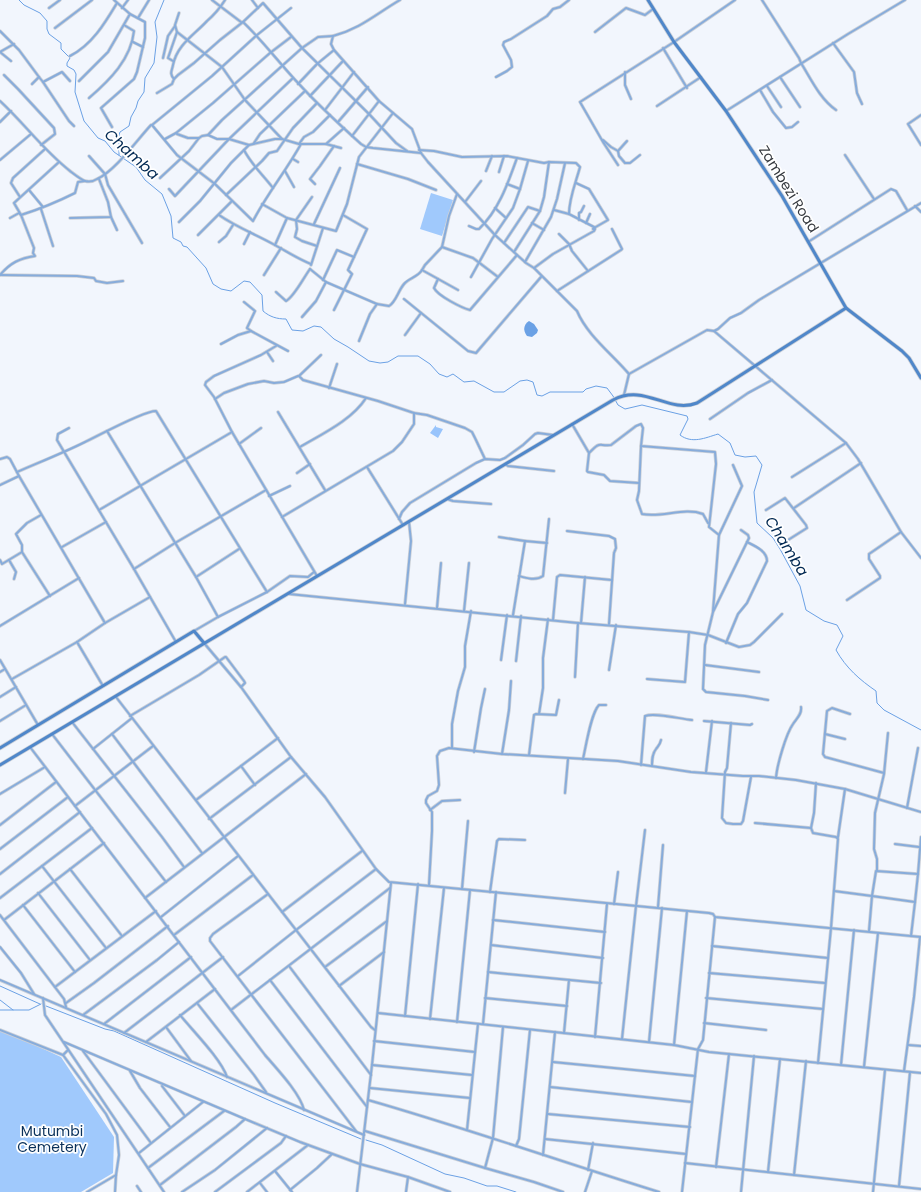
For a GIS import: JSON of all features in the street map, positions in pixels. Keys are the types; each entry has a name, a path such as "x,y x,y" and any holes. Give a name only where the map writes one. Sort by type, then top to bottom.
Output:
{"main road":[{"name":"Zambezi Road","path":"648,0 674,42 726,111 782,196 846,308 902,351 920,372 921,378"},
{"path":"0,764 614,399 624,395 640,394 676,404 690,405 702,400 846,308"},
{"path":"0,748 194,631 204,643"}],"street":[{"path":"49,8 60,0"},
{"path":"55,28 92,0"},
{"path":"112,127 101,108 134,79 145,38 145,22 130,14 114,0"},
{"path":"122,8 128,0"},
{"path":"138,18 149,0"},
{"path":"212,0 257,35 270,53 304,91 352,136 366,147 421,153"},
{"path":"174,79 171,72 173,61 181,47 206,23 225,0"},
{"path":"252,0 258,8"},
{"path":"157,94 172,84 174,79 206,54 267,0"},
{"path":"208,136 222,120 302,48 318,37 346,33 361,26 400,0"},
{"path":"496,77 512,67 511,60 503,45 504,42 511,40 547,16 553,9 560,7 569,0"},
{"path":"618,165 580,102 674,42 735,0"},
{"path":"762,0 828,104 836,110"},
{"path":"726,111 833,43 905,0"},
{"path":"70,56 85,45 99,31 117,3"},
{"path":"263,3 317,64 369,114 396,143 408,151"},
{"path":"10,218 42,208 74,193 78,182 99,179 122,159 152,125 212,76 257,35 291,8"},
{"path":"595,32 626,8 645,15 653,9"},
{"path":"163,58 168,35 175,24 179,13"},
{"path":"80,81 108,52 130,14"},
{"path":"173,61 168,58 177,32 175,24"},
{"path":"90,98 118,69 133,42 134,31 124,25"},
{"path":"0,30 25,56 74,126"},
{"path":"177,32 222,67 245,100 268,126 282,139"},
{"path":"165,140 176,133 235,85 291,36"},
{"path":"333,36 331,44 334,50 379,101 412,129 421,153 495,235 525,262 534,268 577,311 580,318 629,374"},
{"path":"133,42 143,47"},
{"path":"833,43 854,72 857,93 862,104"},
{"path":"11,61 0,52 14,44"},
{"path":"663,48 687,88"},
{"path":"298,84 317,64 334,50"},
{"path":"310,96 344,61"},
{"path":"43,82 62,72 70,81"},
{"path":"325,110 354,72"},
{"path":"625,72 625,85 631,99"},
{"path":"4,75 54,128 55,134 41,145"},
{"path":"32,84 39,77"},
{"path":"657,106 687,88 701,77"},
{"path":"780,77 800,107"},
{"path":"169,189 175,196 228,139 293,78"},
{"path":"767,86 781,107"},
{"path":"338,122 368,87"},
{"path":"760,90 772,112 786,128 792,127 798,122"},
{"path":"254,143 260,134 304,91"},
{"path":"0,101 45,149 59,162 86,181"},
{"path":"352,136 379,101"},
{"path":"226,195 269,152 277,151 293,128 318,103"},
{"path":"0,122 11,111"},
{"path":"262,204 287,218 336,231 350,193 360,155 393,113"},
{"path":"152,125 175,153 215,184 253,221 262,204 293,159 304,137 314,131 330,115"},
{"path":"921,115 908,124 921,145"},
{"path":"326,144 344,128"},
{"path":"176,133 188,138 208,136 217,139 228,139 249,145"},
{"path":"0,160 31,134"},
{"path":"160,178 199,138"},
{"path":"179,222 215,184 231,163 249,145 271,139 282,139 300,144 326,144 341,148"},
{"path":"602,139 611,148 618,151 623,161 627,164 634,161 640,155"},
{"path":"618,151 627,141"},
{"path":"315,184 310,179 334,146"},
{"path":"20,197 11,183 13,178 45,149"},
{"path":"244,150 249,159 273,188"},
{"path":"419,150 462,156 504,156 544,163 576,163 579,165 576,183 573,188 569,214"},
{"path":"845,155 874,199"},
{"path":"89,156 105,174 108,185 142,243"},
{"path":"486,171 492,156"},
{"path":"499,172 504,156"},
{"path":"469,226 477,229 484,223 495,208 507,184 517,158"},
{"path":"293,159 298,162"},
{"path":"471,277 495,235 513,208 528,161"},
{"path":"0,275 11,264 18,260 36,256 33,254 34,248 21,215 14,203 59,162"},
{"path":"514,252 540,211 544,197 549,162"},
{"path":"525,262 554,210 565,163"},
{"path":"357,164 408,179 436,190"},
{"path":"314,224 340,168"},
{"path":"285,171 294,187"},
{"path":"99,179 108,202 111,217 116,230"},
{"path":"465,202 481,181"},
{"path":"576,183 589,189 608,220 593,229"},
{"path":"507,184 520,190"},
{"path":"808,242 887,191 894,189 907,210"},
{"path":"29,190 42,208 53,246"},
{"path":"310,269 326,282 343,290 377,304 391,305 404,283 418,275 442,247 449,216 457,194"},
{"path":"312,197 296,220 296,237 302,241 317,246"},
{"path":"198,235 232,201"},
{"path":"624,395 629,374 707,330 714,330 730,318 907,210 921,203"},
{"path":"579,220 579,213 584,206"},
{"path":"915,206 921,212"},
{"path":"504,243 528,207 540,211"},
{"path":"495,208 506,218"},
{"path":"534,268 569,244 592,233 595,229 593,229 594,227 569,214 554,210"},
{"path":"219,214 233,225 250,232 302,261 311,264"},
{"path":"586,223 590,214"},
{"path":"334,310 352,274 348,270 367,228 343,215"},
{"path":"70,218 111,217"},
{"path":"275,245 287,218"},
{"path":"532,223 544,230"},
{"path":"219,242 226,236 233,225"},
{"path":"276,292 286,301 288,301 292,296 310,269 323,228"},
{"path":"557,291 622,249 612,229"},
{"path":"244,244 250,232"},
{"path":"559,234 569,244 572,251 588,271"},
{"path":"442,247 480,262 498,277"},
{"path":"264,275 281,248"},
{"path":"323,280 337,250 354,257"},
{"path":"438,279 434,288 436,291 445,298 469,310 473,308 517,255"},
{"path":"422,270 458,290"},
{"path":"0,275 77,276 94,278 96,281 107,283 124,281"},
{"path":"404,299 468,351 476,353 542,277"},
{"path":"302,317 316,301 326,282"},
{"path":"244,302 255,311 247,328 276,346 288,351"},
{"path":"359,341 370,314 377,304"},
{"path":"405,335 421,313"},
{"path":"714,330 846,444 861,464 901,532 921,558"},
{"path":"221,344 238,335 250,331"},
{"path":"276,346 267,352 208,380 206,387 215,399 232,432 317,576"},
{"path":"267,352 273,361"},
{"path":"215,399 224,393 248,384 264,380 274,383 284,382 299,376 321,355"},
{"path":"329,388 337,364"},
{"path":"299,376 304,380 329,388 414,413 427,415 465,428 472,432 485,459"},
{"path":"710,419 748,393 772,380"},
{"path":"300,448 353,414 366,398"},
{"path":"17,472 64,452 135,418 149,412 156,411 239,549 267,592"},
{"path":"278,412 326,490"},
{"path":"282,517 393,451 402,442 414,424 414,413"},
{"path":"572,424 589,453 588,472 604,475 610,482 639,483"},
{"path":"589,453 600,444 612,445 636,426 641,424 643,428 637,500 642,514 698,513 703,514 709,524"},
{"path":"69,428 59,433 56,437 176,642"},
{"path":"239,444 261,428"},
{"path":"108,431 196,577 218,617"},
{"path":"99,510 232,432"},
{"path":"399,519 402,512 417,498 485,459 500,460 505,458 535,434 554,434"},
{"path":"792,478 846,444"},
{"path":"641,446 715,452 716,464 709,529 719,535"},
{"path":"0,459 8,458 17,472 105,623"},
{"path":"297,473 310,464"},
{"path":"505,464 508,466 554,471"},
{"path":"794,508 861,464"},
{"path":"733,465 742,486 719,535 713,612 705,645 703,689 706,692 768,700"},
{"path":"367,467 403,525"},
{"path":"0,485 19,476"},
{"path":"269,496 290,486"},
{"path":"134,569 175,543 266,490"},
{"path":"766,510 784,498 794,508 807,527 788,540"},
{"path":"446,499 453,501 491,504"},
{"path":"41,515 27,523 16,534 22,545 22,552 50,596"},
{"path":"518,576 530,579 540,578 543,576 549,519"},
{"path":"406,604 411,540 409,521"},
{"path":"61,547 106,522"},
{"path":"713,612 747,542 749,536 741,530"},
{"path":"567,531 609,536 615,539 616,548 614,553 609,625"},
{"path":"847,600 880,578 869,559 869,554 901,532"},
{"path":"499,537 547,543"},
{"path":"513,616 518,576 525,540"},
{"path":"726,642 738,614 747,603 767,561 766,556 760,549 747,542"},
{"path":"196,577 239,549"},
{"path":"0,560 1,565 22,552"},
{"path":"9,560 16,572 14,579"},
{"path":"464,611 469,563"},
{"path":"437,608 441,564"},
{"path":"194,631 267,592 290,576 308,577 314,572"},
{"path":"553,620 557,577 560,575 612,580"},
{"path":"575,677 585,577"},
{"path":"0,624 79,578"},
{"path":"288,593 580,623 689,632 708,635 739,647 750,645 782,614"},
{"path":"12,679 77,642 105,623 150,597"},
{"path":"452,748 452,724 458,691 465,667 465,646 471,611"},
{"path":"501,660 507,615"},
{"path":"516,661 521,616"},
{"path":"539,714 543,692 543,658 548,619"},
{"path":"609,670 616,625"},
{"path":"647,679 685,682 689,632"},
{"path":"77,642 103,686"},
{"path":"204,643 241,687 292,757 325,797 376,869 386,880 391,883 418,884 444,888 662,908 709,913 713,914 715,917 920,937 904,1071"},
{"path":"93,749 131,717 226,657 245,683 241,687"},
{"path":"0,660 38,725"},
{"path":"705,665 759,672"},
{"path":"0,672 5,669"},
{"path":"502,754 509,710 511,681"},
{"path":"0,697 16,687"},
{"path":"474,752 480,708 485,689"},
{"path":"115,696 324,967 371,1027 376,1030"},
{"path":"528,755 534,715 556,715 559,700"},
{"path":"584,759 590,728 596,709 599,705 606,705"},
{"path":"0,721 26,706"},
{"path":"776,778 777,766 790,730 802,712 801,707"},
{"path":"850,714 845,714 835,709 828,710 826,712 825,734 822,749 823,754 825,757 884,773"},
{"path":"641,765 645,716 655,715 692,720"},
{"path":"704,721 752,724"},
{"path":"706,772 712,721"},
{"path":"72,722 162,837 184,868"},
{"path":"731,723 728,762 725,772 722,818 726,823 741,824 744,817 751,776"},
{"path":"868,932 872,896 877,871 877,859 874,849 875,813 884,773 888,733"},
{"path":"52,734 166,882"},
{"path":"112,734 202,853"},
{"path":"825,734 845,739"},
{"path":"196,800 278,738"},
{"path":"652,766 652,758 661,740"},
{"path":"75,806 154,746"},
{"path":"30,747 280,1072 300,1100 304,1110"},
{"path":"429,886 432,812 426,803 426,800 428,796 437,791 439,785 440,778 436,760 437,756 440,751 452,748 474,752 618,761 691,772 776,778 816,783 845,789 921,812"},
{"path":"907,808 918,748"},
{"path":"209,819 292,757"},
{"path":"564,793 568,759"},
{"path":"241,766 255,785"},
{"path":"0,794 45,767"},
{"path":"145,898 306,774"},
{"path":"0,825 56,782"},
{"path":"816,783 814,813 811,828 813,833 838,838"},
{"path":"818,1063 838,838 845,789"},
{"path":"0,849 68,797"},
{"path":"430,810 442,801 460,800"},
{"path":"0,874 80,812"},
{"path":"462,889 468,821"},
{"path":"755,823 811,828"},
{"path":"0,898 92,828"},
{"path":"622,1039 645,830"},
{"path":"910,936 915,902 921,837"},
{"path":"490,892 497,841 499,839 525,840"},
{"path":"4,920 104,843"},
{"path":"895,844 919,847"},
{"path":"658,908 663,845"},
{"path":"282,912 363,851"},
{"path":"161,917 238,856"},
{"path":"42,866 106,948"},
{"path":"70,869 122,936"},
{"path":"238,976 376,869"},
{"path":"877,871 918,874"},
{"path":"614,904 618,872"},
{"path":"174,935 253,875"},
{"path":"357,1192 370,1088 391,883"},
{"path":"405,1016 418,884"},
{"path":"231,1010 390,888"},
{"path":"430,1019 444,888"},
{"path":"457,1022 470,890"},
{"path":"834,891 915,902"},
{"path":"482,1025 496,892"},
{"path":"38,893 90,960"},
{"path":"268,894 210,938 210,941 356,1132"},
{"path":"595,1037 607,904"},
{"path":"23,905 75,972"},
{"path":"649,1042 662,908"},
{"path":"54,987 156,911"},
{"path":"674,1045 687,911"},
{"path":"0,915 66,1003 66,1008"},
{"path":"682,1192 698,1049 703,1040 715,917"},
{"path":"493,920 605,932"},
{"path":"324,967 387,921"},
{"path":"66,1003 168,926"},
{"path":"841,1065 854,930"},
{"path":"864,1067 878,933"},
{"path":"83,1015 179,942"},
{"path":"491,945 603,958"},
{"path":"712,946 828,958"},
{"path":"0,947 21,973 34,994"},
{"path":"339,986 384,952"},
{"path":"104,1024 191,957"},
{"path":"124,1033 222,958"},
{"path":"289,966 371,1074"},
{"path":"488,972 601,983"},
{"path":"709,973 826,983"},
{"path":"0,980 364,1135"},
{"path":"270,980 367,1107"},
{"path":"564,1033 569,980"},
{"path":"146,1042 215,989"},
{"path":"43,998 45,1015 164,1192"},
{"path":"485,998 567,1006"},
{"path":"706,998 823,1009"},
{"path":"197,1002 254,1075 266,1093"},
{"path":"378,1013 649,1042 709,1052 921,1073"},
{"path":"180,1015 224,1069 227,1077"},
{"path":"704,1023 766,1030"},
{"path":"467,1130 478,1024"},
{"path":"166,1027 191,1062"},
{"path":"485,1168 493,1138 503,1027"},
{"path":"0,1030 63,1055 106,1114 117,1135 119,1155 115,1192"},
{"path":"516,1146 519,1139 530,1030"},
{"path":"543,1155 555,1032"},
{"path":"374,1041 476,1052"},
{"path":"64,1042 168,1088 308,1145 360,1164 450,1192"},
{"path":"908,1045 921,1046"},
{"path":"63,1055 68,1050"},
{"path":"82,1050 151,1143"},
{"path":"89,1053 90,1060"},
{"path":"716,1167 728,1054"},
{"path":"741,1192 754,1056"},
{"path":"768,1172 780,1059"},
{"path":"794,1175 806,1061"},
{"path":"553,1062 695,1076"},
{"path":"372,1065 472,1075"},
{"path":"129,1070 140,1088 170,1128"},
{"path":"872,1192 885,1070"},
{"path":"899,1187 910,1072"},
{"path":"162,1085 185,1116"},
{"path":"550,1087 692,1102"},
{"path":"168,1088 168,1094"},
{"path":"370,1088 470,1098"},
{"path":"368,1100 493,1138 659,1192"},
{"path":"139,1153 203,1102"},
{"path":"148,1168 224,1111"},
{"path":"548,1114 690,1127"},
{"path":"160,1185 236,1127 244,1119"},
{"path":"182,1192 215,1170 267,1128"},
{"path":"365,1131 563,1192"},
{"path":"215,1192 281,1143 286,1136"},
{"path":"545,1139 686,1154"},
{"path":"588,1170 593,1143"},
{"path":"247,1192 308,1145"},
{"path":"275,1171 291,1191 332,1154"},
{"path":"685,1163 921,1189"},
{"path":"585,1192 592,1171"},
{"path":"86,1192 116,1175"},
{"path":"406,1192 408,1178"},
{"path":"260,1183 267,1192"},
{"path":"137,1186 141,1192"},
{"path":"435,1192 436,1187"}],"green space":[{"path":"431,193 453,200 442,236 420,229"},
{"name":"Mutumbi Cemetery","path":"0,1029 61,1057 114,1137 113,1173 81,1192 0,1192"}],"shaded area":[{"path":"529,321 534,324 538,330 532,337 527,336 524,330"},
{"path":"436,425 436,427 443,429 438,438 430,433"}],"waterway":[{"name":"Chamba","path":"19,0 24,5 40,13 47,21 47,29 49,34 61,43 61,49 70,58 67,66 74,70 76,74 75,92 84,121 98,138 105,141 114,152 136,167 145,180 162,194 171,216 173,238 181,242 183,246 187,247 206,268 213,284 221,289 231,291 244,281 250,282 262,295 263,311 268,315 280,319 286,319 292,330 303,331 314,326 321,327 334,339 369,361 380,363 388,362 398,356 418,356 430,364 439,374 447,377 453,374 464,382 474,381 494,392 504,392 520,381 527,380 533,382 537,395 542,396 550,392 583,392 586,389 596,386 607,388 618,405 625,409 642,405 687,416 688,419 680,435 685,438 694,440 718,434 730,443 735,455 745,457 756,456 762,465 754,492 757,523 773,538 780,549 800,586 806,610 824,621 837,625 843,636 836,650 854,673 876,691 877,703 884,710 921,730"},
{"path":"119,155 120,132 129,126 138,101 144,92 145,78 154,63 157,37 155,22 164,0"},
{"path":"0,986 40,1004"},
{"path":"0,1000 13,1010 29,1010 41,1004"},
{"path":"46,1006 105,1029 114,1031 275,1103 361,1139"},
{"path":"0,1010 13,1010"},
{"path":"366,1140 382,1145 445,1174 464,1178 487,1186 497,1186 516,1192"}]}
